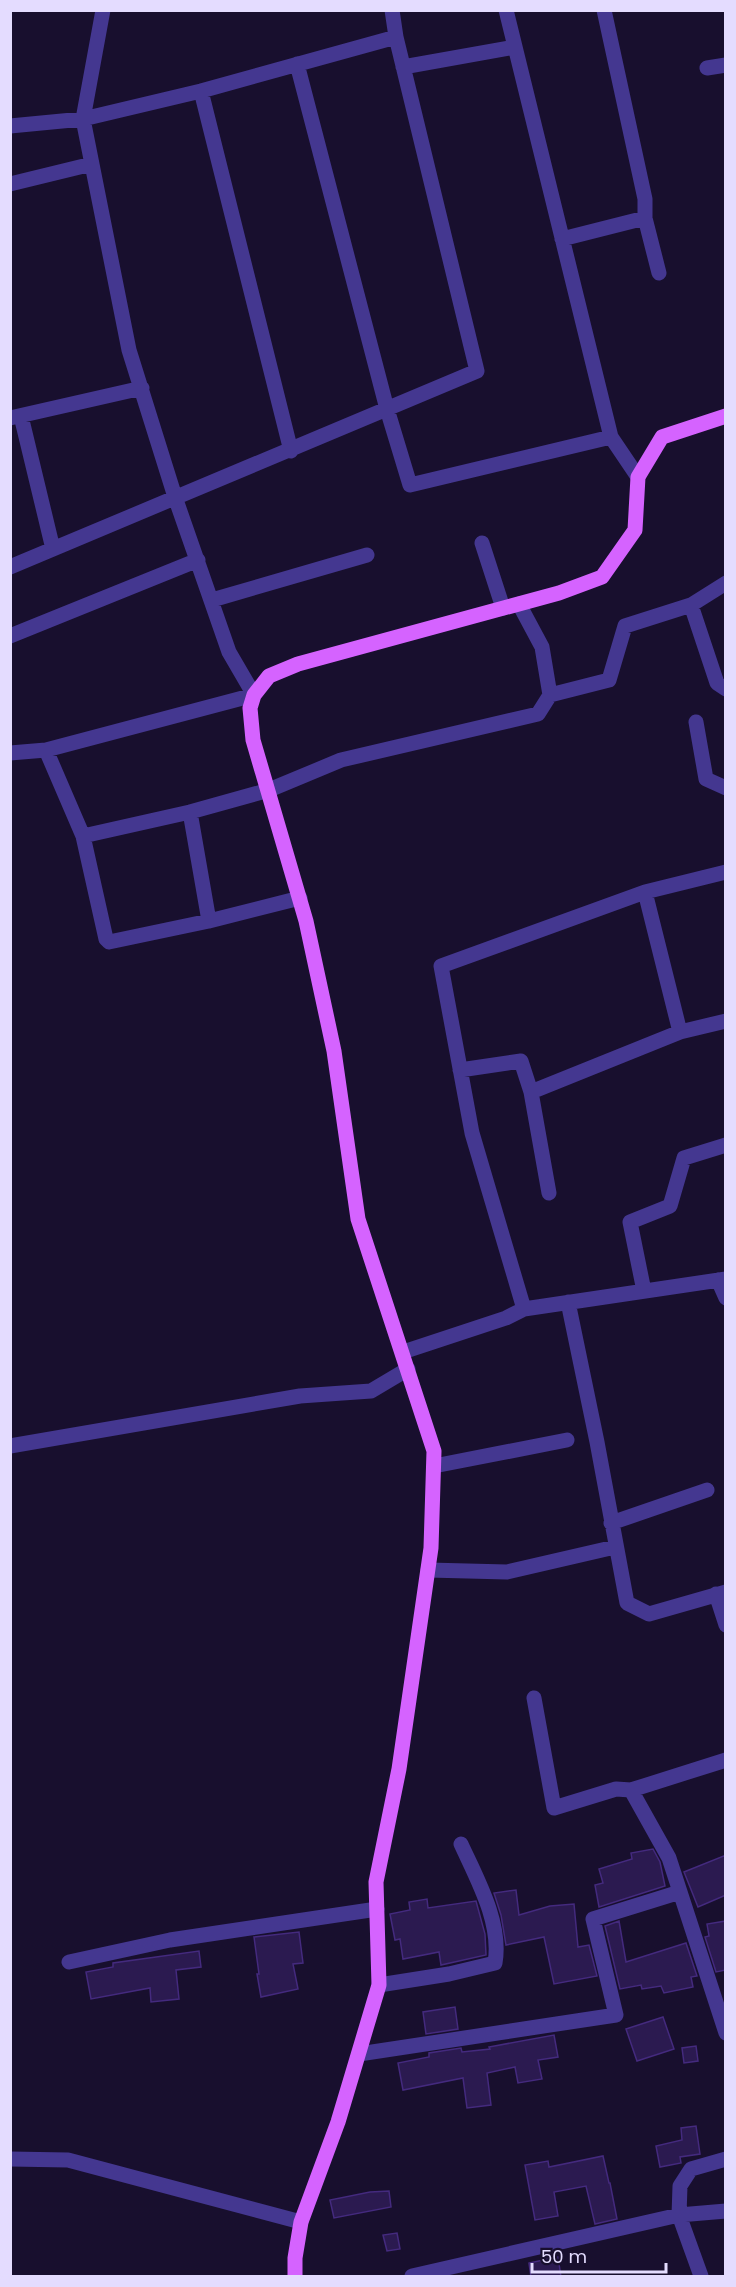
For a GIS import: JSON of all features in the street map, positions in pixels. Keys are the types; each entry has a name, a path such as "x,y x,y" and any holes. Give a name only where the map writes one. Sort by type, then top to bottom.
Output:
{"main road":[{"path":"295,2277 294,2258 301,2222 338,2122 379,1985 376,1881 399,1769 431,1548 434,1451 358,1219 334,1051 306,921 253,740 250,708 254,695 268,676 298,664 503,609 602,577 635,530 638,477 662,437 726,416"}],"street":[{"path":"10,753 46,750 254,695 229,652 175,497 129,350 83,119 103,10"},
{"path":"10,567 477,371 403,67 392,10"},
{"path":"506,10 611,437 638,477"},
{"path":"604,10 645,199 645,218 659,273"},
{"path":"10,126 83,119 201,91 396,37"},
{"path":"403,67 515,47"},
{"path":"297,64 387,410 410,485 611,437"},
{"path":"707,68 726,65"},
{"path":"201,91 291,451"},
{"path":"10,184 92,164"},
{"path":"562,239 645,218"},
{"path":"53,549 16,417 142,388"},
{"path":"482,543 503,609"},
{"path":"212,600 367,555"},
{"path":"10,636 198,560"},
{"path":"83,836 190,812 269,790 341,760 537,714 550,695 609,680 625,626 691,605 726,582"},
{"path":"519,604 542,647 550,695"},
{"path":"691,605 717,683 726,689"},
{"path":"696,722 706,779 726,788"},
{"path":"46,750 83,836 106,939 109,942 209,921 300,898"},
{"path":"190,812 209,921"},
{"path":"524,1309 472,1133 441,966 645,892 726,872"},
{"path":"645,892 680,1032"},
{"path":"531,1092 680,1032 726,1021"},
{"path":"460,1070 521,1061 531,1092 549,1193"},
{"path":"644,1291 630,1222 670,1206 684,1158 726,1145"},
{"path":"403,1352 506,1318 524,1309 722,1280 726,1298"},
{"path":"568,1302 627,1603 649,1614 721,1593 726,1625"},
{"path":"10,1446 300,1396 371,1391 408,1369"},
{"path":"434,1466 567,1440"},
{"path":"611,1523 707,1490"},
{"path":"428,1570 507,1572 615,1548"},
{"path":"534,1698 554,1808 616,1789 631,1790 726,1760"},
{"path":"631,1790 669,1858 726,2033"},
{"path":"379,1985 495,1964 497,1953 490,1916 482,1888 461,1844"},
{"path":"360,2054 616,2015 593,1919 680,1892"},
{"path":"69,1962 171,1940 377,1909"},
{"path":"10,2159 68,2160 301,2222"},
{"path":"701,2277 679,2215 680,2186 691,2169 726,2159"},
{"path":"412,2277 679,2215 726,2211"}],"building":[{"path":"653,1849 660,1862 665,1886 599,1907 595,1885 603,1883 599,1869 632,1859 631,1853"},
{"path":"726,1855 726,1895 698,1907 684,1872"},
{"path":"516,1890 519,1915 550,1906 574,1904 578,1947 589,1945 597,1976 554,1984 544,1937 506,1945 501,1915 494,1893"},
{"path":"427,1899 428,1908 476,1901 485,1934 486,1955 441,1965 439,1952 403,1959 400,1939 395,1940 390,1914 410,1910 409,1902"},
{"path":"619,1921 626,1962 686,1943 697,1976 691,1977 693,1987 664,1993 661,1986 642,1989 641,1985 620,1989 605,1926"},
{"path":"726,1921 726,1970 716,1972 705,1937 709,1936 707,1924"},
{"path":"299,1932 303,1963 293,1964 298,1989 261,1997 254,1937"},
{"path":"199,1951 201,1967 176,1970 179,1999 151,2002 150,1988 91,1999 86,1972 113,1967 113,1963"},
{"path":"455,2007 458,2029 426,2034 423,2012"},
{"path":"663,2017 674,2049 637,2061 626,2029"},
{"path":"554,2035 558,2057 538,2060 542,2079 518,2083 515,2067 487,2073 491,2105 467,2108 463,2078 403,2090 398,2063 429,2057 429,2053 461,2048 462,2052 490,2049 489,2047"},
{"path":"696,2046 698,2061 684,2063 682,2048"},
{"path":"696,2126 700,2154 680,2157 681,2163 660,2167 656,2146 682,2140 681,2128"},
{"path":"603,2156 617,2219 595,2224 586,2186 554,2192 558,2216 535,2220 525,2165 548,2161 549,2167"},
{"path":"389,2191 391,2207 334,2218 330,2200 370,2192"},
{"path":"397,2233 400,2249 387,2251 383,2235"},
{"path":"558,2257 561,2277 531,2277 529,2263"}]}
